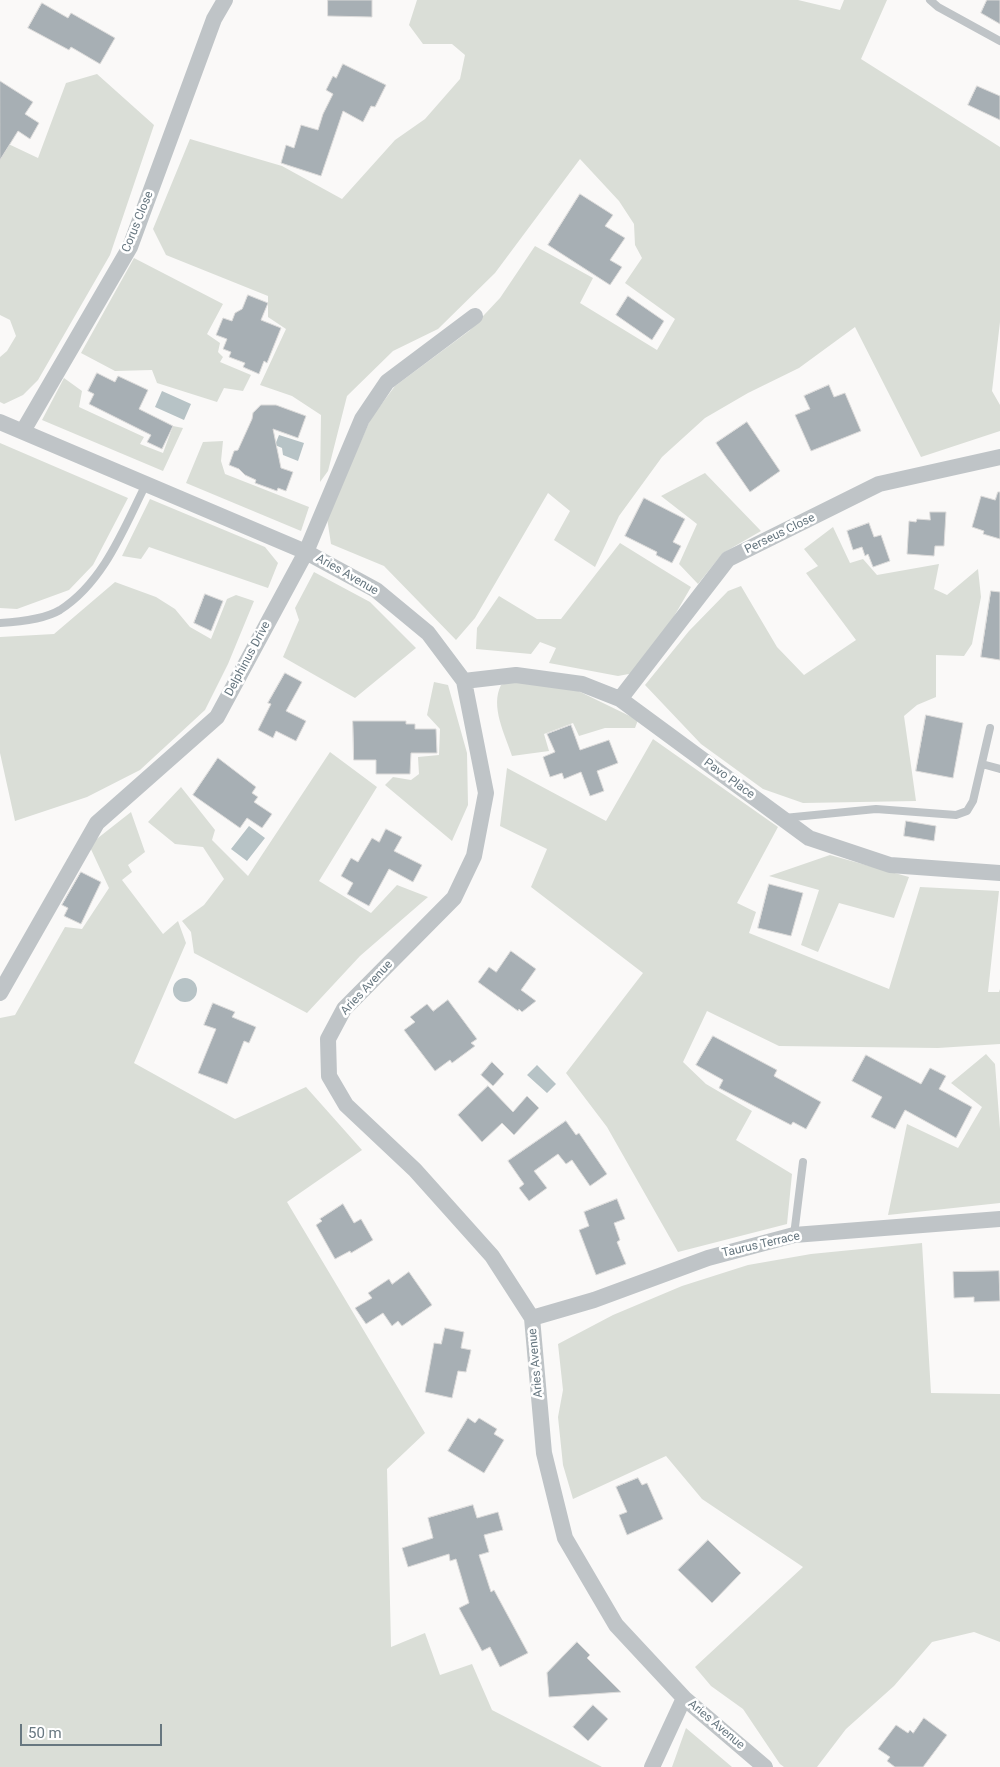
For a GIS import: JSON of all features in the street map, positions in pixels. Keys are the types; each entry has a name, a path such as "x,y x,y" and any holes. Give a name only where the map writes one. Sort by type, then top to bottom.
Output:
{"street":[{"name":"Corus Close","path":"23,432 130,247 214,19 225,0"},
{"name":"Delphinus Drive","path":"0,993 97,823 217,717 306,552 362,418 387,382 475,316"},
{"name":"Aries Avenue","path":"0,422 306,552 376,590 428,633 464,681 486,793 474,856 454,898 344,1009 328,1038 329,1076 346,1105 415,1170 492,1256 532,1318 544,1453 565,1538 616,1625 684,1698 766,1767"},
{"name":"Perseus Close","path":"620,699 728,559 879,484 1000,457"},
{"name":"Pavo Place","path":"464,681 516,675 582,684 620,699 809,838 890,865 1000,874"},
{"name":"Taurus Terrace","path":"532,1318 594,1300 708,1258 794,1235 1000,1219"},
{"path":"652,1767 684,1698"}],"lane":[{"path":"930,0 938,7 1000,41"},
{"path":"0,623 23,622 59,610 87,587 106,560 146,484"},
{"path":"782,818 876,810 956,816 967,811 974,801 990,728"},
{"path":"982,764 1000,769"},
{"path":"794,1235 802,1162"}],"shaded area":[{"path":"417,0 798,0 840,10 844,0 887,0 861,59 1000,147 1000,322 992,391 1000,405 1000,431 921,457 855,327 799,368 748,393 705,418 662,457 619,516 595,567 554,540 570,511 548,493 475,618 456,640 384,566 331,544 327,518 371,418 395,386 469,331 500,298 535,246 593,278 580,303 657,350 675,319 625,283 642,258 635,245 634,224 619,201 580,159 495,273 438,329 393,351 347,396 328,471 320,482 321,415 292,396 260,385 286,329 268,317 268,296 166,255 153,229 190,139 282,166 342,199 395,140 425,119 460,79 465,55 452,44 423,44 409,25"},
{"path":"97,74 154,125 110,255 38,380 23,395 4,404 0,402 0,357 7,351 16,336 10,320 0,315 0,140 38,158 66,83"},
{"path":"134,258 223,304 207,334 220,343 218,352 223,357 220,362 251,375 243,391 224,388 217,402 157,383 152,370 115,371 81,353"},
{"path":"64,378 82,391 79,407 144,437 140,444 163,453 173,426 183,428 163,471 42,420"},
{"path":"162,391 191,404 184,420 155,407"},
{"path":"279,435 304,443 298,461 283,455 282,448 275,445"},
{"path":"223,441 221,461 225,474 309,507 301,531 186,483 203,442"},
{"path":"0,443 128,498 93,565 69,590 17,609 0,608"},
{"path":"705,473 761,531 723,553 698,584 679,564 697,524 661,496"},
{"path":"150,499 265,547 278,563 268,588 149,547 141,559 122,556"},
{"path":"833,527 850,563 863,559 877,575 939,564 934,589 947,595 978,569 981,597 972,644 964,656 936,655 936,697 917,705 904,716 916,801 803,803 763,789 701,744 645,685 689,631 728,591 741,586 777,647 804,675 856,640 806,573 818,566 804,549"},
{"path":"620,543 691,587 665,632 634,673 618,676 549,663 556,648 540,642 531,654 476,649 477,628 499,596 537,619 561,619"},
{"path":"314,572 370,602 416,648 355,698 283,657 299,620 295,608"},
{"path":"115,582 156,597 175,609 190,627 211,639 227,599 236,595 254,601 228,664 205,710 140,770 87,797 15,821 0,753 0,637 54,634"},
{"path":"512,681 570,687 638,720 635,728 605,728 579,736 573,723 544,734 549,751 512,756 500,721 497,702 501,685"},
{"path":"434,682 448,685 467,753 468,805 452,841 385,785 393,777 411,780 419,774 418,757 439,755 440,729 427,715"},
{"path":"653,739 778,827 737,903 756,912 749,933 889,989 920,887 999,891 988,992 999,992 1000,989 1000,1044 938,1048 779,1046 707,1011 683,1062 706,1084 752,1111 736,1140 792,1174 787,1224 678,1252 607,1127 566,1073 643,973 531,887 547,849 500,826 507,768 606,821"},
{"path":"330,752 377,787 319,881 371,913 397,885 428,897 360,956 307,1013 194,953 191,932 182,921 204,905 224,879 203,847 175,844 148,822 181,787 215,830 212,840 248,876"},
{"path":"131,812 145,852 128,865 132,872 122,880 163,934 178,921 186,943 134,1063 235,1119 306,1087 362,1150 287,1202 425,1433 387,1469 391,1647 425,1633 440,1675 472,1664 492,1710 602,1767 0,1767 0,1018 15,1015 65,927 82,929 109,888 89,845"},
{"path":"249,826 265,838 247,861 231,849"},
{"path":"830,855 909,877 894,918 839,903 818,952 801,945 819,890 769,876"},
{"path":"185,978 194,981 197,990 194,999 185,1002 176,999 173,990 176,981"},
{"path":"986,1054 995,1064 1000,1129 1000,1203 888,1215 907,1124 958,1148 982,1107 951,1083"},
{"path":"537,1065 556,1084 547,1093 527,1075"},
{"path":"922,1243 931,1393 1000,1394 1000,1642 974,1632 932,1642 894,1686 846,1729 817,1767 784,1767 780,1764 743,1709 711,1686 695,1667 803,1567 702,1499 666,1456 573,1499 563,1465 558,1417 563,1390 558,1344 613,1315 682,1286 748,1265 811,1254"},
{"path":"686,1728 732,1767 672,1767"}],"building":[{"path":"328,0 372,0 372,17 328,16"},
{"path":"987,0 1000,0 1000,24 981,13"},
{"path":"42,3 68,18 71,13 115,38 100,64 71,47 69,50 28,28"},
{"path":"343,64 386,85 375,107 371,106 363,122 343,111 321,176 281,163 286,145 294,148 301,125 318,130 323,114 333,94 326,90 333,76 336,78"},
{"path":"0,81 33,102 25,114 39,123 30,139 18,131 0,160"},
{"path":"977,86 1000,96 1000,120 968,105"},
{"path":"580,194 613,215 605,226 625,238 610,260 622,267 610,285 548,245"},
{"path":"248,295 268,303 261,320 281,328 267,363 264,361 259,374 243,367 245,363 229,357 231,352 223,349 227,339 216,335 223,318 232,321 235,313 242,309"},
{"path":"628,296 664,321 652,340 616,315"},
{"path":"97,373 115,382 118,376 148,390 139,409 173,426 162,449 147,442 151,435 89,404 94,394 88,391"},
{"path":"829,385 834,397 845,393 861,431 811,451 795,415 810,409 804,396"},
{"path":"261,405 276,405 306,416 298,438 273,429 281,468 293,472 286,491 278,488 277,491 255,483 256,480 229,465 234,451 238,450 253,413"},
{"path":"747,422 780,471 750,492 716,443"},
{"path":"998,492 1000,492 1000,539 983,534 984,531 972,527 981,496 995,500"},
{"path":"644,498 685,519 673,542 681,546 672,563 656,555 657,552 625,536"},
{"path":"930,512 946,512 944,546 935,546 934,556 907,554 909,521 916,522 917,519 930,520"},
{"path":"869,523 874,537 881,535 890,561 873,567 868,554 865,556 862,547 853,550 847,531"},
{"path":"991,591 1000,592 1000,660 981,657"},
{"path":"205,594 223,601 211,631 194,623"},
{"path":"285,673 302,682 286,711 306,721 296,741 276,731 273,738 258,730 271,704 268,703"},
{"path":"926,715 963,723 953,778 916,771"},
{"path":"353,721 406,721 406,724 415,724 415,729 436,729 437,753 411,753 410,774 376,774 376,760 354,760"},
{"path":"571,725 580,750 609,740 618,763 597,771 604,791 590,796 581,772 564,779 562,773 550,777 543,757 555,752 547,734"},
{"path":"218,758 256,787 252,793 258,797 254,802 272,814 262,828 247,818 240,828 193,795"},
{"path":"906,821 936,826 934,841 904,836"},
{"path":"386,829 402,837 394,851 422,865 413,882 389,869 369,906 347,894 353,883 341,876 351,858 358,862 372,838 379,842"},
{"path":"81,872 101,882 81,924 64,916 68,908 62,905"},
{"path":"769,884 803,893 791,936 758,928"},
{"path":"511,951 536,969 521,990 536,1001 522,1012 478,982 489,967 496,972"},
{"path":"448,1000 477,1039 471,1043 475,1046 452,1063 450,1060 435,1071 404,1030 415,1022 410,1017 427,1004 433,1011"},
{"path":"213,1003 235,1012 232,1017 256,1027 249,1043 244,1041 227,1084 198,1073 216,1029 204,1025"},
{"path":"713,1036 777,1070 774,1076 821,1102 806,1129 793,1122 791,1125 719,1088 723,1080 696,1065"},
{"path":"866,1055 921,1084 930,1068 946,1076 939,1089 972,1107 956,1138 905,1110 895,1129 871,1117 882,1097 852,1081"},
{"path":"492,1062 504,1074 493,1086 481,1075"},
{"path":"488,1086 513,1112 527,1096 539,1108 514,1135 502,1123 482,1142 458,1115"},
{"path":"566,1121 576,1135 579,1133 607,1174 590,1186 572,1160 566,1164 558,1154 534,1171 547,1188 529,1201 519,1188 524,1184 508,1161"},
{"path":"617,1199 625,1219 614,1223 620,1240 617,1242 626,1264 596,1275 579,1230 589,1226 584,1212"},
{"path":"343,1204 354,1223 361,1219 373,1240 351,1253 350,1251 335,1259 316,1225 322,1221 320,1219"},
{"path":"999,1271 1000,1301 974,1302 974,1297 954,1298 953,1272"},
{"path":"409,1272 432,1305 402,1326 398,1321 392,1326 383,1313 366,1324 355,1308 372,1298 368,1293 389,1279 392,1284"},
{"path":"445,1328 464,1332 461,1348 471,1350 466,1372 458,1371 452,1398 425,1392 434,1343 441,1344"},
{"path":"468,1418 475,1423 479,1418 497,1429 494,1434 504,1440 484,1473 448,1451"},
{"path":"638,1478 642,1485 647,1483 663,1519 627,1535 619,1515 627,1512 616,1487"},
{"path":"473,1505 477,1518 498,1512 503,1530 484,1535 489,1552 479,1555 491,1592 494,1590 528,1653 500,1667 490,1647 482,1651 459,1608 469,1603 456,1559 450,1561 449,1554 408,1567 402,1548 433,1538 428,1518"},
{"path":"708,1540 741,1573 712,1603 678,1570"},
{"path":"577,1642 590,1655 587,1658 621,1692 549,1697 547,1673"},
{"path":"593,1705 608,1719 588,1741 573,1727"},
{"path":"924,1718 947,1735 923,1767 895,1767 887,1761 890,1757 878,1749 896,1725 908,1733 910,1730 913,1733"}]}
